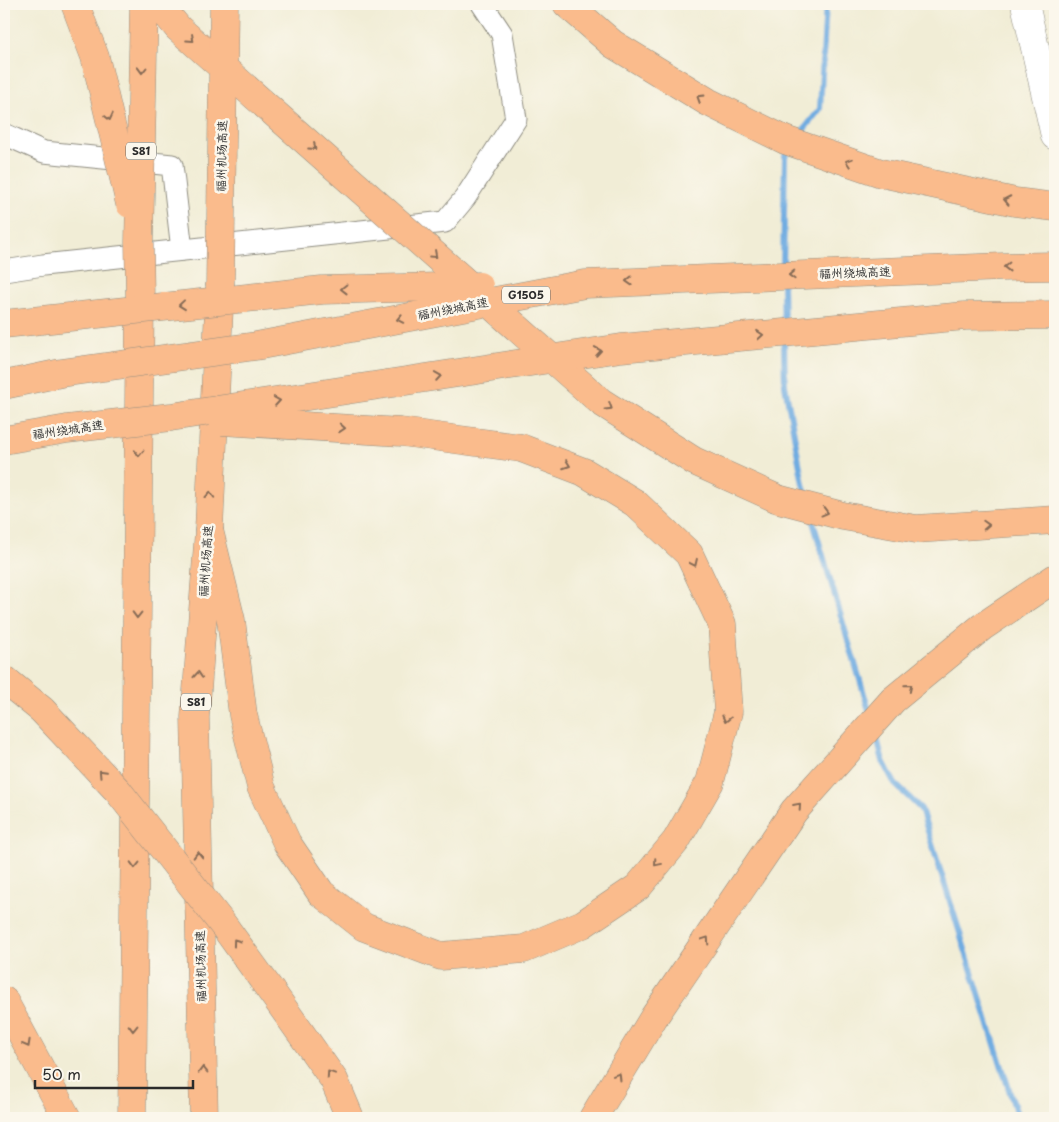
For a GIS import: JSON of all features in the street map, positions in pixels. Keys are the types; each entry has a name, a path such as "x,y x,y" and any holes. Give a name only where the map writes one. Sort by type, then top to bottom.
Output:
{"highway":[{"path":"74,4 95,57 139,242"},
{"name":"S81","path":"132,1118 139,242 144,4"},
{"path":"158,4 178,28 601,402 694,461 778,499 842,516 916,529 1055,520"},
{"name":"福州机场高速","path":"204,1118 195,717 209,530 220,286 224,4"},
{"path":"567,4 613,44 708,102 785,140 881,174 1015,202 1055,207"},
{"name":"福州绕城高速","path":"4,385 61,373 256,346 585,284 1055,266"},
{"path":"4,324 322,290 585,284"},
{"name":"福州绕城高速","path":"4,440 67,429 171,417 621,348 965,316 1055,315"},
{"path":"171,417 401,432 521,448 584,472 635,503 689,554 722,624 728,712 710,782 676,841 638,886 582,924 524,949 441,956 364,927 321,893 287,843 262,787 243,715 231,620 209,530"},
{"path":"593,1118 654,1017 794,811 893,700 982,627 1055,578"},
{"path":"4,679 42,710 118,791 224,926 276,998 334,1080 350,1118"},
{"path":"4,1001 67,1118"}],"street":[{"path":"4,271 43,265 445,222 465,198 516,119 502,34 482,4"},
{"path":"1025,4 1055,136"},
{"path":"4,134 44,152 172,164 182,250"}],"waterway":[{"path":"798,137 820,109 826,4"},
{"path":"783,270 785,156 789,149"},
{"path":"783,283 784,328"},
{"path":"784,340 785,385 807,498"},
{"path":"811,515 870,714"},
{"path":"875,731 883,761 895,784 921,809 1018,1118"}]}
